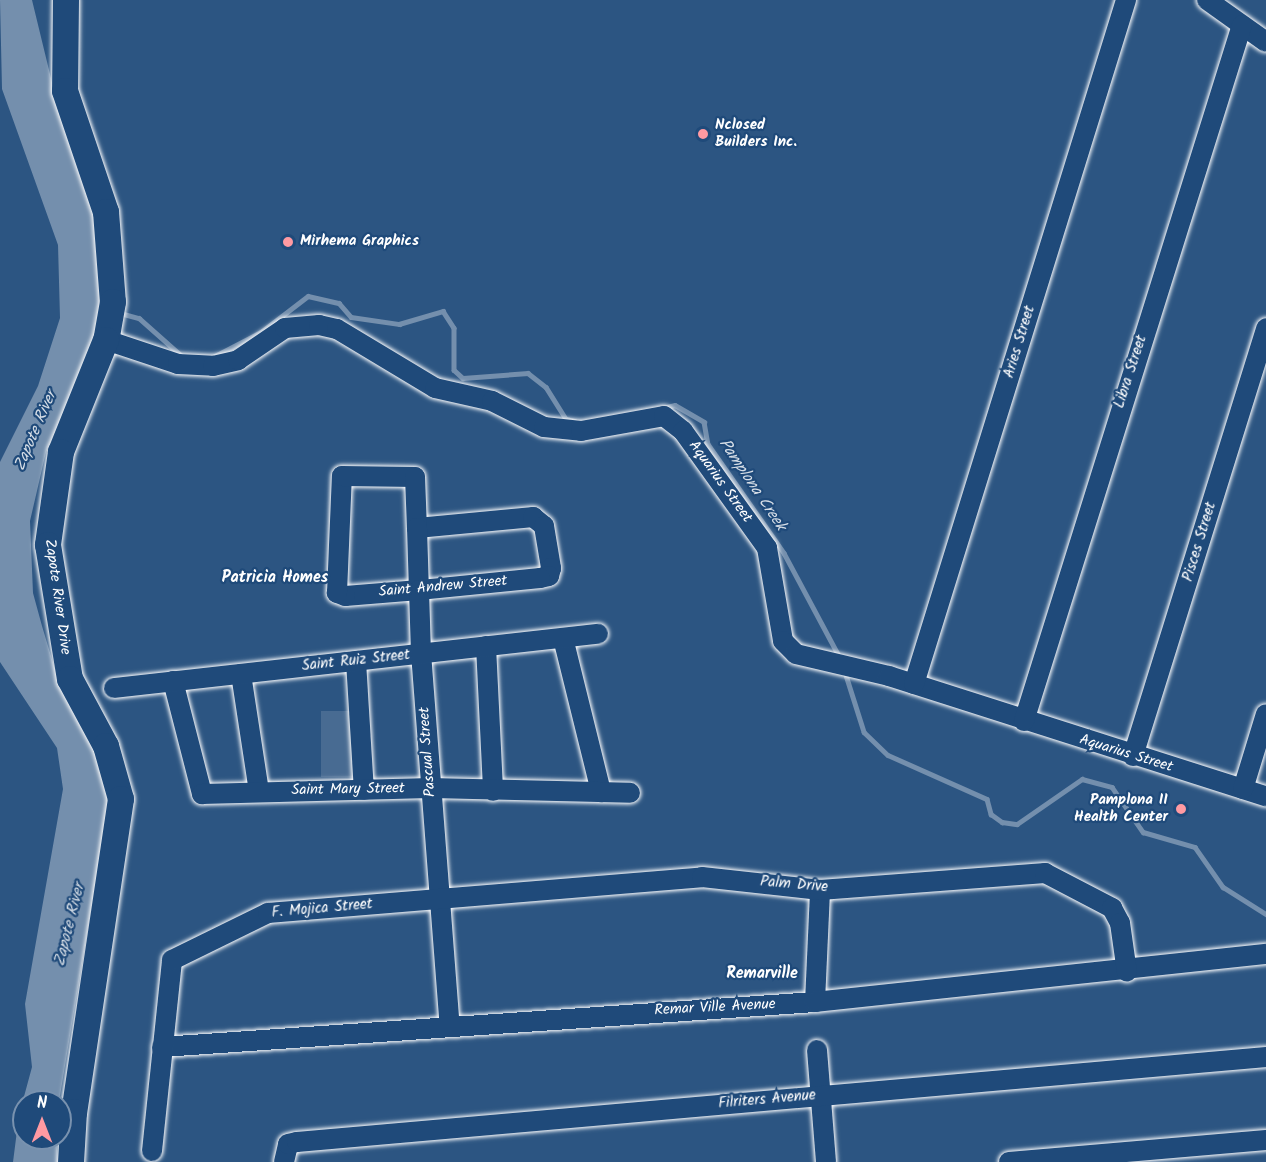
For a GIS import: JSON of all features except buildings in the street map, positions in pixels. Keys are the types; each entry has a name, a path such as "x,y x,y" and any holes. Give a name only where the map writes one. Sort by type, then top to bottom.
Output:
{"main road":[{"name":"Zapote River Drive","path":"66,0 65,91 106,212 112,302 107,337 61,452 49,516 65,661 105,746 121,799 74,1112 71,1162"}],"street":[{"name":"Aries Street","path":"914,684 1126,0"},
{"path":"1207,0 1266,42"},
{"name":"Libra Street","path":"1024,721 1242,25"},
{"name":"Aquarius Street","path":"107,337 178,364 213,366 238,360 285,328 319,325 337,329 435,388 492,401 544,427 581,431 664,416 683,431 766,548 788,649 889,676 1133,756 1266,796"},
{"name":"Pisces Street","path":"1133,756 1266,328"},
{"name":"Pascual Street","path":"337,593 342,476 415,477 421,653 438,900 450,1026"},
{"name":"Saint Andrew Street","path":"337,593 419,590 549,576 541,519 417,528"},
{"name":"Saint Ruiz Street","path":"114,688 598,634"},
{"path":"563,638 601,792"},
{"path":"486,646 494,791"},
{"path":"356,661 364,790"},
{"path":"241,674 259,792"},
{"name":"Saint Mary Street","path":"173,681 202,794 431,788 630,793"},
{"path":"1243,789 1266,714"},
{"name":"Palm Drive","path":"438,900 702,877 820,890 1051,874 1112,909 1120,922 1127,972"},
{"path":"815,1002 820,890"},
{"name":"F. Mojica Street","path":"162,1047 169,968 179,954 268,913 438,900"},
{"name":"Remar Ville Avenue","path":"162,1047 815,1002 1127,972 1266,954"},
{"path":"152,1151 162,1047"},
{"path":"817,1050 826,1162"},
{"name":"Filriters Avenue","path":"284,1162 288,1144 297,1142 1266,1057"},
{"path":"1009,1162 1266,1140"}],"shaded area":[{"path":"321,711 355,711 355,777 321,777"}],"water":[{"name":"Zapote River","path":"0,0 32,0 57,103 94,201 108,296 83,372 46,452 30,521 33,593 42,626 57,676 83,718 110,795 61,1090 26,1090 32,1067 25,1004 63,789 57,748 0,662 0,462 38,386 60,318 58,245 2,89"},
{"path":"15,1150 57,1150 58,1162 13,1162"}],"waterway":[{"name":"Pamplona Creek","path":"211,358 261,332 308,296 339,303 351,317 399,324 443,311 454,328 454,370 463,378 528,373 546,387 566,419 575,421"},
{"name":"Pamplona Creek","path":"120,313 139,318 182,356"},
{"name":"Pamplona Creek","path":"663,408 675,405 704,422 708,444 784,553 840,658"},
{"name":"Pamplona Creek","path":"845,672 864,732 888,755 987,799 991,814 1002,822 1017,824 1082,779 1112,787 1143,832 1195,847 1223,887 1266,914"}],"place":[{"name":"Nclosed Builders Inc.","path":"703,134"},
{"name":"Mirhema Graphics","path":"288,242"},
{"name":"Pamplona II Health Center","path":"1181,809"}],"district":[{"name":"Patricia Homes","path":"275,578"},
{"name":"Remarville","path":"762,974"}]}
